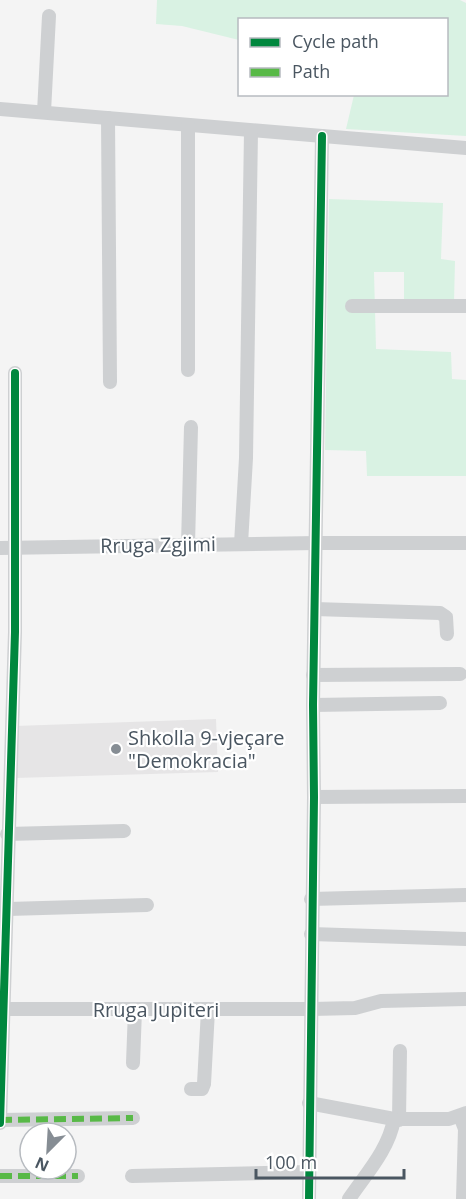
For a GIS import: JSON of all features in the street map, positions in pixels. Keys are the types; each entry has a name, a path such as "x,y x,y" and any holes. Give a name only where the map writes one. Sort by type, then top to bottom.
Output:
{"street":[{"path":"44,112 49,16"},
{"path":"0,109 466,148"},
{"path":"108,118 110,382"},
{"path":"188,125 188,370"},
{"path":"241,544 246,458 250,131"},
{"path":"309,1199 314,797 312,705 322,136"},
{"path":"352,306 466,306"},
{"path":"15,373 16,548 6,752 8,909 2,1009 0,1121 133,1118"},
{"path":"188,545 191,427"},
{"name":"Rruga Zgjimi","path":"0,548 466,543"},
{"path":"315,609 440,613 446,617 447,634"},
{"path":"313,675 460,674"},
{"path":"312,705 440,703"},
{"path":"314,797 466,796"},
{"path":"7,834 123,831"},
{"path":"311,900 466,895"},
{"path":"8,909 147,905"},
{"path":"311,934 466,939"},
{"name":"Rruga Jupiteri","path":"2,1009 312,1009 355,1008 381,1000 466,999"},
{"path":"133,1063 135,1010"},
{"path":"191,1089 202,1089 204,1084 208,1010"},
{"path":"349,1199 382,1152 397,1119 400,1051"},
{"path":"309,1103 397,1119 448,1119 463,1115 465,1129 463,1199"},
{"path":"132,1176 309,1172"},
{"path":"0,1176 18,1176"}],"shaded area":[{"name":"Shkolla 9-vjeçare \"Demokracia\"","path":"216,719 218,772 15,778 15,726"}],"green space":[{"path":"157,0 460,0 466,3 466,136 346,129 354,96 448,96 448,18 238,18 238,40 182,26 156,24"},
{"path":"329,199 443,203 441,259 455,261 454,302 404,302 404,272 374,272 376,349 451,352 452,379 466,380 466,476 367,476 366,451 325,450"}],"marked path":[{"path":"0,1120 133,1118"},
{"path":"0,1176 18,1176"}],"cycle path":[{"path":"309,1199 313,705 322,136"},
{"path":"0,1123 15,632 15,373"}],"place":[{"name":"Shkolla 9-vjeçare \"Demokracia\"","path":"116,749"}]}
